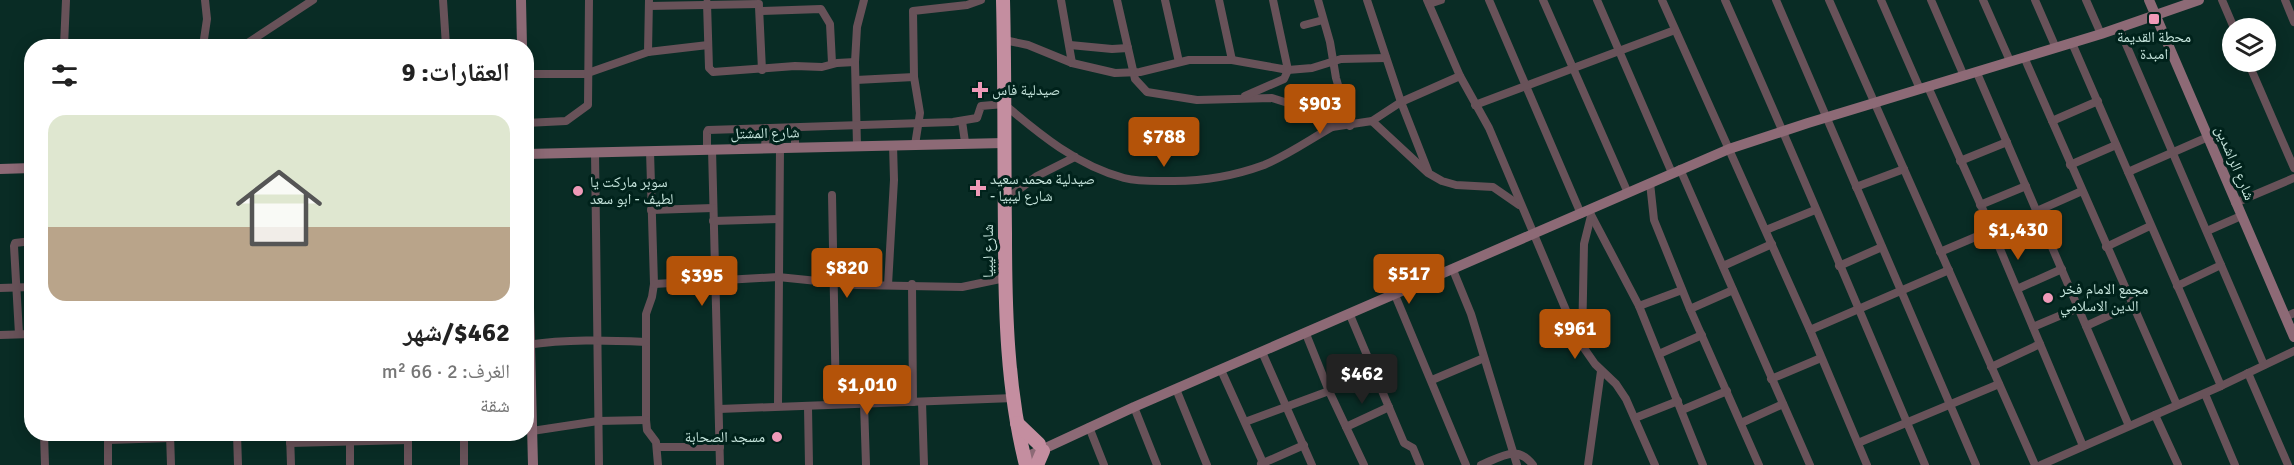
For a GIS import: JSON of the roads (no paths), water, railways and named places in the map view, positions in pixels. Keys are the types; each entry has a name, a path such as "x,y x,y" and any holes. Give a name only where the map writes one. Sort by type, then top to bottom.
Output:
{"highway":[{"name":"شارع ليبيا","path":"1003,0 1007,328 1017,423 1024,458"},
{"path":"1017,423 1041,447 1037,465"}],"street":[{"path":"64,39 66,0"},
{"path":"204,39 207,20 205,0"},
{"path":"254,39 313,0"},
{"path":"443,0 446,39"},
{"path":"521,0 522,39"},
{"path":"534,123 566,121 585,108 589,102 589,0"},
{"path":"857,146 855,62 857,27 864,0"},
{"path":"915,145 920,113 914,77 914,11 932,4 967,5 981,0"},
{"path":"1061,0 1072,63"},
{"path":"1117,0 1133,73 1141,87 1155,94 1197,100 1279,99 1332,127"},
{"path":"1165,0 1179,62"},
{"path":"1219,0 1232,60"},
{"path":"1241,98 1284,80 1288,70 1273,0"},
{"path":"1318,0 1350,126"},
{"path":"1367,0 1401,102 1428,172"},
{"path":"1441,0 1428,2 1460,76 1489,128 1520,206 1583,348 1601,371 1611,378 1621,390 1655,465"},
{"path":"1489,0 1526,87 1587,214 1639,306 1703,465"},
{"path":"1543,0 1628,193"},
{"path":"1597,0 1676,171 1723,266 1810,465"},
{"path":"1662,0 1766,230 1867,465"},
{"path":"1725,0 1784,130 1815,210 1925,465"},
{"path":"1777,0 1977,465"},
{"path":"1829,0 2035,465"},
{"path":"1881,0 1992,230 2083,446"},
{"path":"1931,0 1964,76"},
{"path":"1983,0 2010,62"},
{"path":"2035,0 2056,48"},
{"path":"2086,0 2101,34"},
{"name":"شارع الراشدين","path":"2149,0 2235,203 2290,315 2294,337"},
{"path":"1024,458 1073,431 1089,427 1533,235 1587,214 1676,171 1729,149 1784,130 2101,34 2199,0"},
{"path":"2222,0 2230,18"},
{"path":"2285,0 2294,22"},
{"path":"648,52 649,3 820,4 830,24 832,63"},
{"path":"707,3 709,68 711,71 762,70 788,66 822,67 832,63 855,62"},
{"path":"759,5 762,70"},
{"path":"1304,25 1323,20"},
{"path":"2119,28 2264,365"},
{"path":"1475,105 1676,30"},
{"path":"1004,40 1028,45 1072,63 1115,73 1133,73 1179,62 1232,60 1288,70 1312,68 1334,60 1386,58"},
{"path":"2072,43 2221,386"},
{"path":"534,75 590,73 648,52 708,45"},
{"path":"1070,45 1112,49 1128,48"},
{"path":"2024,57 2177,405"},
{"path":"1977,72 2129,426"},
{"path":"2252,72 2294,168"},
{"path":"720,465 713,208 710,149 706,132 708,130 962,121 978,118 981,106 1004,104 1029,125 1075,157 1124,178 1139,181 1199,180 1232,175 1265,164 1298,148 1332,127 1372,121 1401,102 1460,76"},
{"path":"856,80 914,77"},
{"path":"2052,121 2098,101"},
{"path":"962,121 965,142"},
{"path":"1372,121 1428,172 1442,181 1456,185 1493,187 1520,206"},
{"path":"795,128 795,148"},
{"path":"765,148 766,129"},
{"path":"2128,172 2208,137"},
{"name":"شارع المشتل","path":"534,154 965,142 1004,143"},
{"path":"1960,161 2007,142"},
{"path":"888,285 894,180 893,145"},
{"path":"2070,165 2116,145"},
{"path":"778,406 780,148"},
{"path":"650,151 654,284 646,314 646,420 647,430 655,440 657,447 658,465"},
{"path":"595,152 599,465"},
{"path":"1004,200 1037,176 1075,157"},
{"path":"0,169 24,168"},
{"path":"1856,187 1904,168"},
{"path":"2235,203 2294,178"},
{"path":"1650,183 1654,220 1690,309 1759,465"},
{"path":"1980,205 2026,186"},
{"path":"2037,211 2082,190"},
{"path":"832,195 836,404"},
{"path":"651,210 713,208"},
{"path":"1766,230 1815,210"},
{"path":"1583,348 1584,244 1587,214"},
{"path":"2207,231 2241,216"},
{"path":"713,221 779,219"},
{"path":"2106,247 2151,226"},
{"path":"1940,252 1992,230"},
{"path":"18,334 15,243 24,242"},
{"path":"1723,266 1772,244"},
{"path":"1839,266 1882,247"},
{"path":"2176,286 2221,265"},
{"path":"2017,290 2062,269"},
{"path":"1454,270 1471,314 1517,465"},
{"path":"1810,330 1948,270"},
{"path":"654,284 778,277 834,283 962,286 1005,278"},
{"path":"912,284 917,402 924,465"},
{"path":"0,288 24,286"},
{"path":"1639,306 1682,290"},
{"path":"1690,309 1733,290"},
{"path":"1395,295 1466,465"},
{"path":"2086,326 2132,305"},
{"path":"2032,327 2078,308"},
{"path":"1350,315 1404,443 1413,448 1420,465"},
{"path":"0,335 24,334"},
{"path":"1306,334 1329,391 1364,465"},
{"path":"1659,354 1702,336"},
{"path":"534,344 561,340 596,339 646,342"},
{"path":"1991,367 2040,344"},
{"path":"2040,465 2221,386 2294,351"},
{"path":"1262,352 1312,465"},
{"path":"1431,380 1484,358"},
{"path":"1772,379 1821,358"},
{"path":"1221,370 1262,464 1304,445"},
{"path":"1588,465 1601,371"},
{"path":"2248,373 2288,465"},
{"path":"1858,443 1999,384"},
{"path":"1176,389 1208,465"},
{"path":"1245,422 1329,391"},
{"path":"1682,410 1726,391"},
{"path":"2205,393 2235,465"},
{"path":"719,409 1014,398"},
{"path":"1635,418 1678,401"},
{"path":"864,403 867,465"},
{"path":"1741,423 1783,404"},
{"path":"1346,427 1389,406"},
{"path":"808,407 809,465"},
{"path":"1134,407 1157,465"},
{"path":"2156,415 2178,465"},
{"path":"534,431 598,421 646,420"},
{"path":"1089,427 1104,465"},
{"path":"44,441 45,465"},
{"path":"108,441 108,465"},
{"path":"170,441 171,465"},
{"path":"237,441 238,465"},
{"path":"291,465 290,443 310,441"},
{"path":"350,441 350,465"},
{"path":"408,441 408,465"},
{"path":"464,441 464,465"},
{"path":"532,441 533,465"},
{"path":"657,447 720,447"},
{"path":"1480,465 1513,453 1524,455 1533,465"}],"place":[{"name":"محطة القديمة امبدة","path":"2154,19"},
{"name":"صيدلية فاس","path":"980,90"},
{"name":"صيدلية محمد سعيد - شارع ليبيا","path":"978,188"},
{"name":"سوبر ماركت يا لطيف - ابو سعد","path":"578,191"},
{"name":"مجمع الامام فخر الدين الاسلامي","path":"2048,298"},
{"name":"مسجد الصحابة","path":"777,437"}]}
